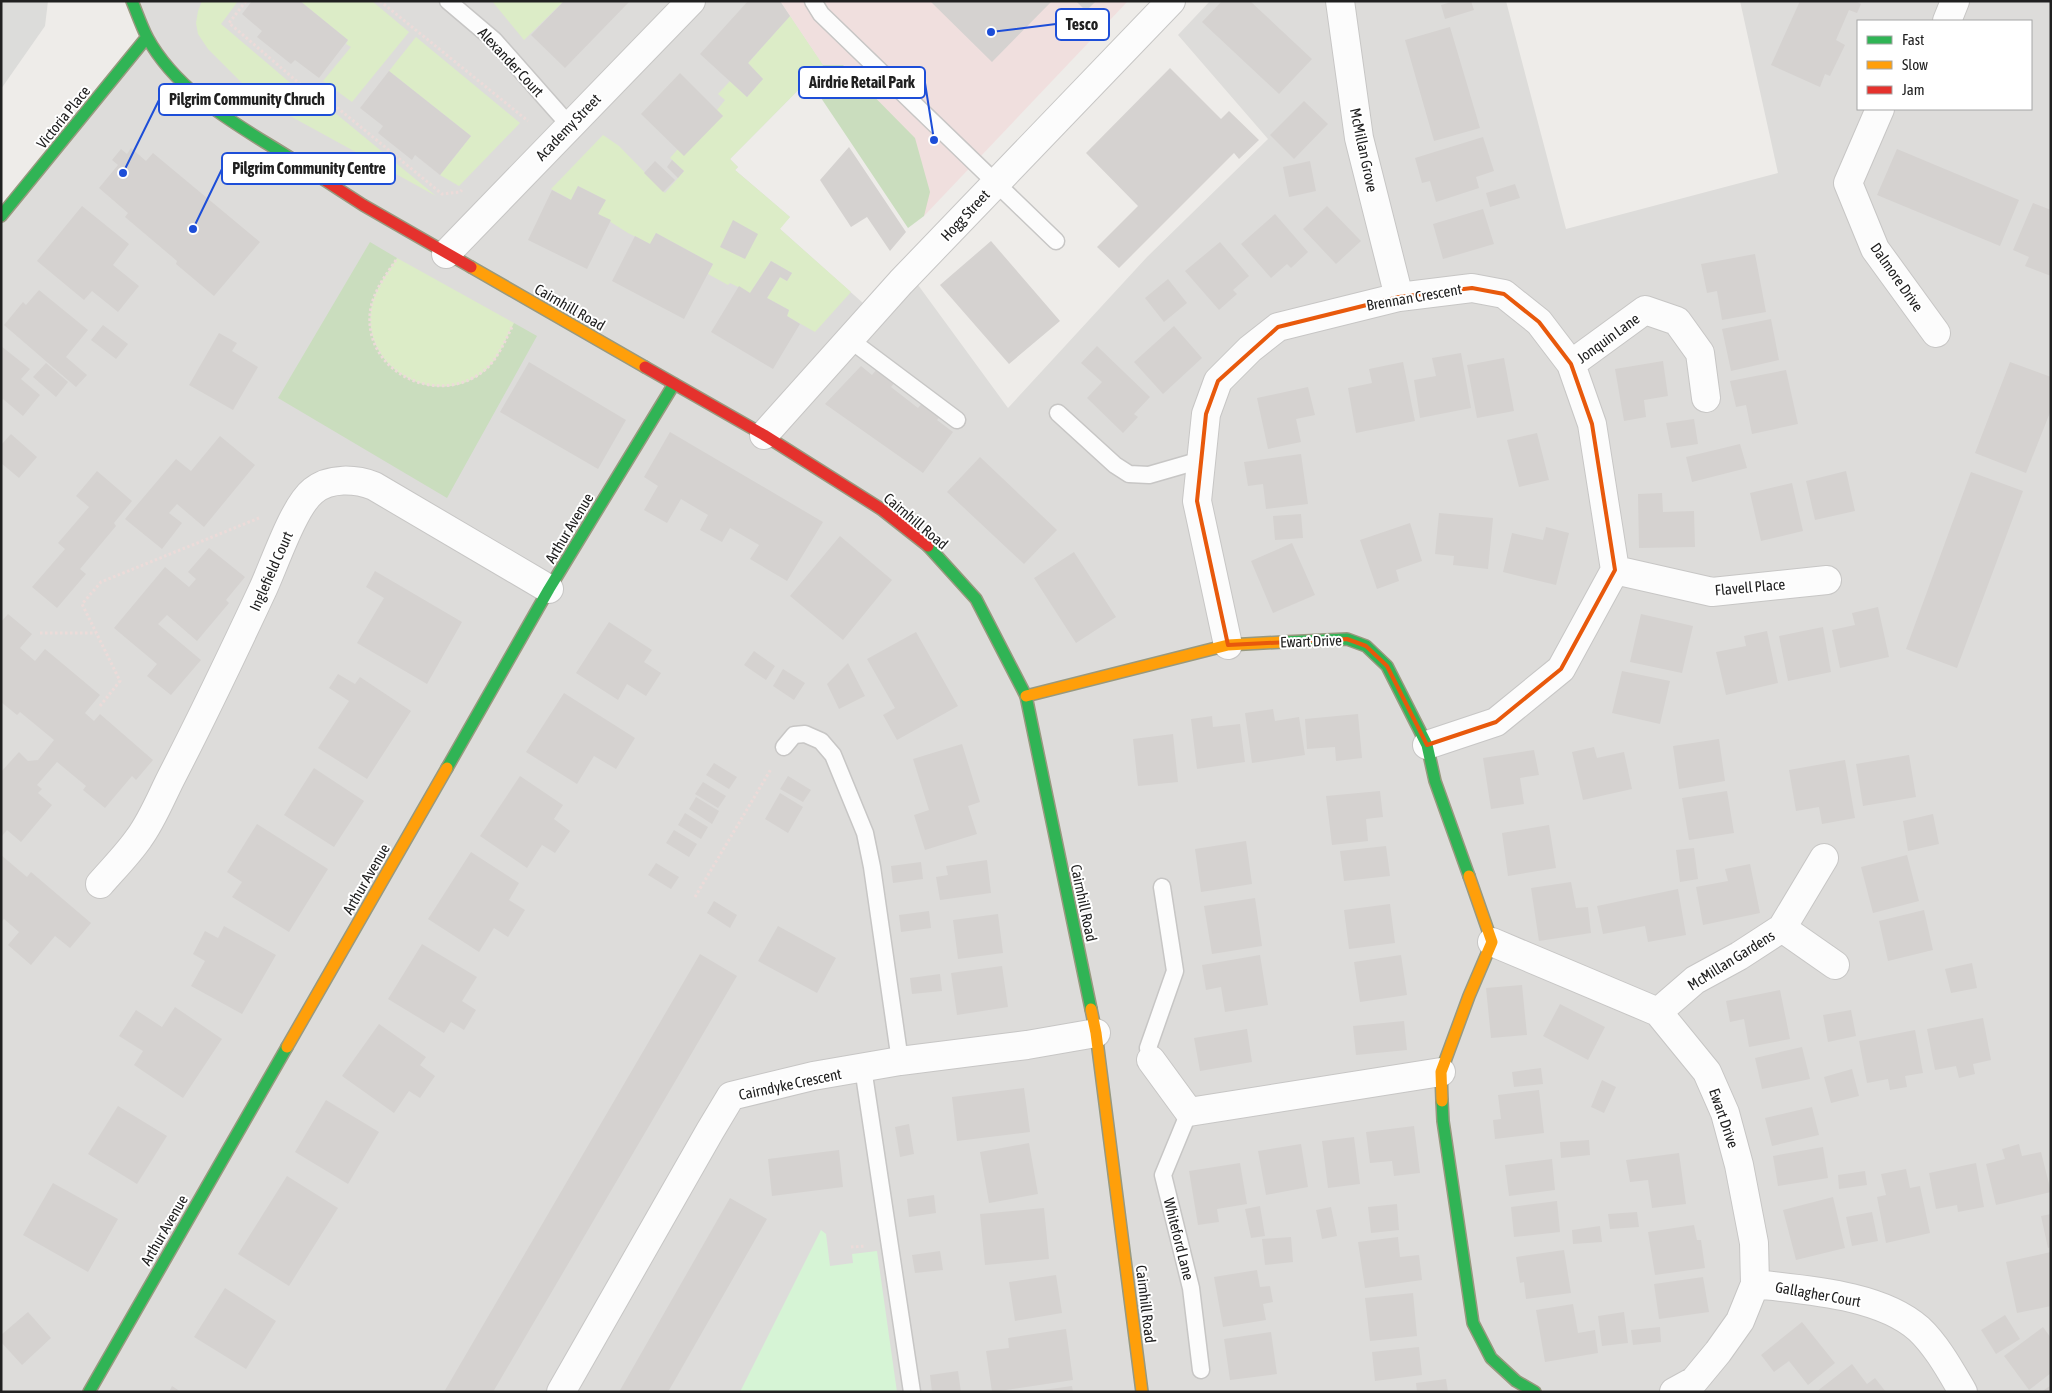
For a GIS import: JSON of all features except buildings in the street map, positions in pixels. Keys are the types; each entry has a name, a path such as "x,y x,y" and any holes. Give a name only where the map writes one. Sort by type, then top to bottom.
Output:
{"street":[{"name":"Cairnhill Road","path":"132,1 147,37 175,76 208,106 363,205 764,435 881,509 932,550 976,599 1026,696 1096,1033 1142,1392"},
{"name":"Academy Street","path":"446,254 691,1"},
{"name":"Hogg Street","path":"764,435 849,339 996,182 1171,1"},
{"name":"McMillan Grove","path":"1340,1 1359,138 1399,297"},
{"path":"1947,20 1955,1"},
{"name":"Victoria Place","path":"1,216 147,37"},
{"name":"Dalmore Drive","path":"1880,110 1848,183 1875,249 1936,333"},
{"name":"Brennan Crescent","path":"1228,645 1197,501 1206,414 1218,381 1250,348 1278,327 1399,297 1472,288 1504,294 1539,322 1571,364 1592,424 1615,570"},
{"name":"Jonquin Lane","path":"1571,364 1645,310 1677,321 1700,354 1706,398"},
{"name":"Arthur Avenue","path":"89,1392 549,589 674,384"},
{"name":"Inglefield Court","path":"100,884 140,837 200,723 292,524 306,498 322,485 347,480 374,486 549,589"},
{"path":"1427,745 1496,722 1561,669 1615,570"},
{"name":"Flavell Place","path":"1615,570 1712,592 1827,580"},
{"name":"Ewart Drive","path":"1026,696 1228,645 1347,639 1366,646 1387,666 1427,745 1435,782 1492,942 1658,1012 1706,1072 1725,1112 1739,1165 1754,1243 1755,1284 1740,1321 1718,1352 1694,1381 1674,1392"},
{"name":"McMillan Gardens","path":"1658,1012 1695,980 1739,956 1782,928 1824,858"},
{"name":"McMillan Gardens","path":"1782,928 1835,965"},
{"path":"1492,942 1469,996 1441,1072 1443,1121 1473,1323 1491,1358 1516,1381 1535,1392"},
{"name":"Cairndyke Crescent","path":"562,1392 710,1130 732,1096 813,1076 900,1061 1027,1045 1096,1033"},
{"path":"1151,1060 1189,1112 1441,1072"},
{"name":"Gallagher Court","path":"1755,1284 1840,1295 1868,1303 1897,1315 1918,1328 1934,1347 1963,1392"}],"lane":[{"name":"Alexander Court","path":"448,1 494,40 570,126"},
{"path":"813,1 821,14 1056,241"},
{"path":"849,339 957,420"},
{"path":"1058,413 1115,465 1129,474 1149,475 1201,460"},
{"path":"784,747 794,735 805,734 821,741 833,755 865,833 872,867 900,1061"},
{"path":"1151,1060 1148,1048 1175,971 1162,887"},
{"path":"863,1068 912,1392"},
{"name":"Whiteford Lane","path":"1189,1112 1163,1175 1191,1288 1201,1370"}],"path":[{"path":"246,1 229,23 307,90 311,86 442,194 460,192 467,185"},
{"path":"380,1 528,121 522,128"},
{"path":"412,234 377,288 371,308 371,329 378,349 390,366 407,379 427,386 448,387 469,381 486,369 500,352 527,300"},
{"path":"100,706 120,682 82,604 101,582 260,517 292,524"},
{"path":"40,634 96,633"},
{"path":"695,897 784,747"}],"highlighted area":[{"path":"1472,288 1504,294 1539,322 1571,364 1592,424 1615,570 1561,669 1496,722 1427,745 1387,666 1366,646 1347,639 1228,645 1197,501 1206,414 1218,381 1278,327 1399,297"}],"shaded area":[{"path":"1,1 48,1 45,26 1,89"},
{"path":"132,1 780,1 823,65 730,159 738,167 735,170 790,217 779,228 873,312 910,274 1008,408 1147,257 1268,139 1178,35 1210,1 1506,1 1566,229 1778,173 1740,1 2051,1 2051,1392 1,1392 1,216 147,37"},
{"path":"780,1 1128,1 924,216"}],"green space":[{"path":"202,1 238,1 221,24 308,98 312,94 436,196 281,111 248,89 208,49 198,34 196,23"},
{"path":"300,1 372,1 409,32 352,102 323,81 351,47 346,44 348,40"},
{"path":"492,1 564,1 524,40"},
{"path":"790,16 823,65 730,159 738,167 735,170 790,217 780,229 851,292 815,332 787,316 789,310 767,298 780,277 787,281 792,273 771,261 750,293 730,283 728,285 708,274 713,264 656,233 650,244 598,214 605,200 578,186 571,200 551,189 603,135 619,146 665,193 684,171 670,158 678,149 723,116 717,110 725,100 718,94 730,81 747,97 763,79 748,63"},
{"path":"416,37 520,123 459,186 440,175 471,136 389,71"},
{"path":"823,65 843,65 915,138 930,192 924,216 908,228 809,80"},
{"path":"370,242 397,258 375,295 371,309 371,331 379,351 391,367 408,378 427,385 448,386 468,381 492,364 514,323 537,336 447,498 278,398"},
{"path":"397,258 514,323 499,353 487,369 468,381 448,386 427,385 408,378 391,367 379,351 371,331 371,309 378,288"},
{"path":"821,1230 826,1234 830,1266 853,1263 852,1254 877,1251 897,1392 740,1392"}],"traffic: fast":[{"path":"132,1 147,37 160,57 192,92 211,107 292,159"},
{"path":"1,216 147,37"},
{"path":"447,768 549,589 674,384"},
{"path":"928,546 976,599 1026,696 1091,1009"},
{"path":"1283,642 1347,639 1366,646 1387,666 1427,745 1435,781 1469,876"},
{"path":"89,1392 287,1047"},
{"path":"1442,1101 1443,1121 1473,1323 1491,1358 1516,1381 1535,1392"}],"traffic: slow":[{"path":"471,267 645,367"},
{"path":"1026,696 1228,645 1283,642"},
{"path":"287,1047 447,768"},
{"path":"1442,1101 1441,1072 1469,996 1492,942 1469,876"},
{"path":"1091,1009 1096,1033 1142,1392"}],"traffic: jam":[{"path":"292,159 363,205 471,267"},
{"path":"645,367 764,435 881,509 928,546"}],"place":[{"name":"Tesco","path":"991,32"},
{"name":"Airdrie Retail Park","path":"934,140"},
{"name":"Pilgrim Community Chruch","path":"123,173"},
{"name":"Pilgrim Community Centre","path":"193,229"}]}
